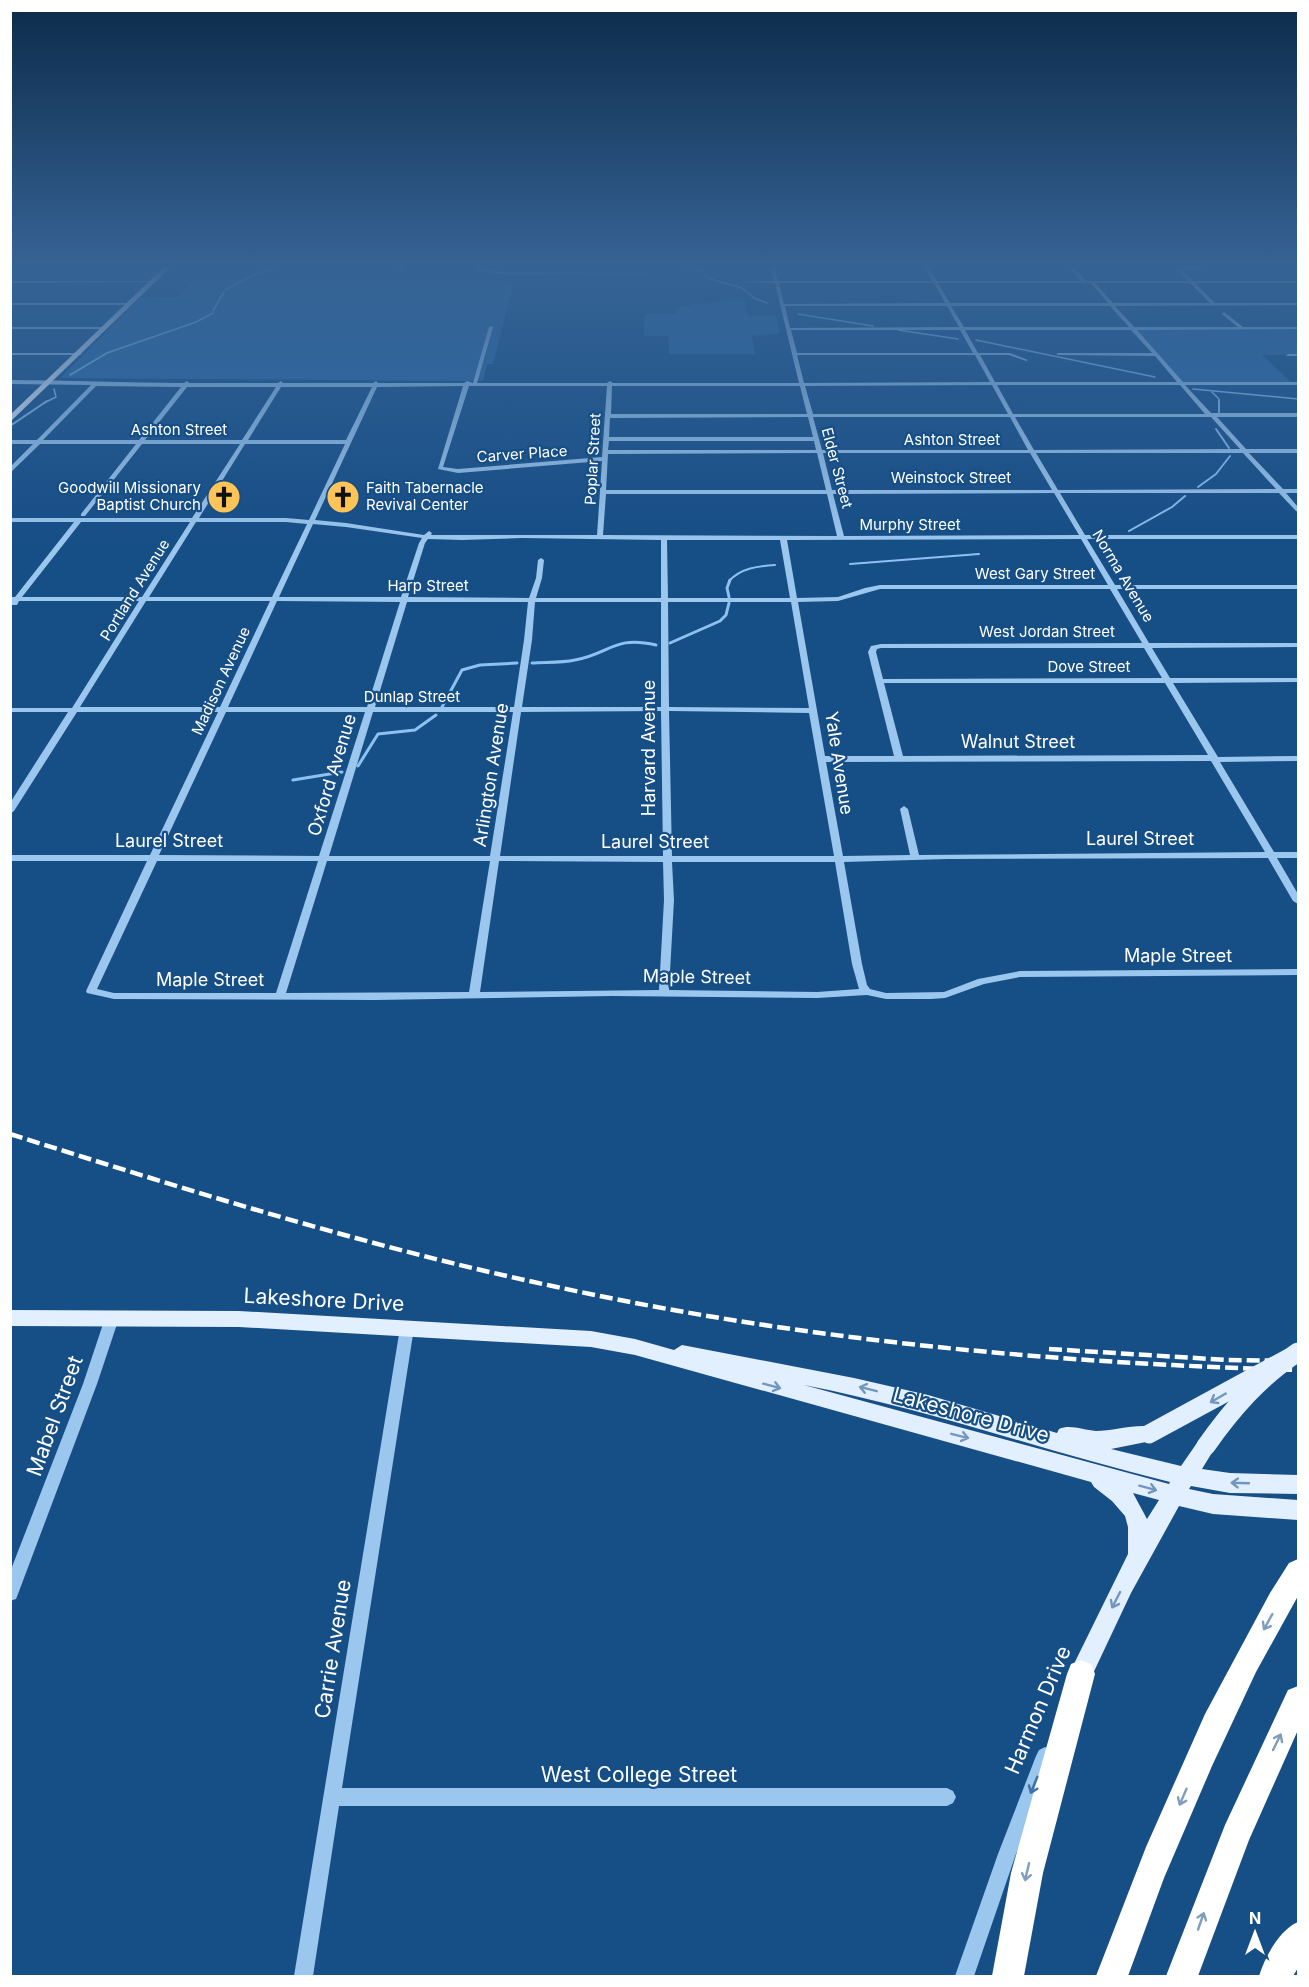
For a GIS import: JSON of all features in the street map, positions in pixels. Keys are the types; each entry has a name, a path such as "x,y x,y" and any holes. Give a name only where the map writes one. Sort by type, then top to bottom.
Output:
{"highway":[{"path":"1112,1977 1148,1879 1209,1734 1250,1654 1299,1572"},
{"path":"1008,1977 1026,1873 1081,1674"},
{"path":"1182,1977 1205,1908 1235,1833 1257,1783 1299,1700"},
{"path":"1275,1977 1299,1938"}],"main road":[{"path":"12,415 39,382 66,357"},
{"path":"12,415 77,357"},
{"name":"Lakeshore Drive","path":"10,1318 239,1319 591,1339 698,1355 854,1386 959,1413 1102,1456 1180,1485 1213,1504 1299,1510"},
{"name":"Lakeshore Drive","path":"634,1347 1073,1468 1180,1485 1227,1482 1299,1485"},
{"path":"959,1413 1079,1439 1122,1440 1149,1434 1203,1407 1293,1355"},
{"name":"Harmon Drive","path":"1081,1674 1137,1558 1180,1485 1227,1415 1263,1377 1293,1355"},
{"path":"1073,1468 1100,1480 1120,1493 1129,1504 1141,1529 1137,1558"}],"street":[{"path":"475,383 483,357"},
{"name":"Elder Street","path":"795,357 841,538"},
{"name":"Norma Avenue","path":"977,357 1299,901"},
{"path":"1017,357 1026,360"},
{"path":"1157,357 1299,510"},
{"path":"10,382 94,384 1299,383"},
{"path":"10,471 94,384"},
{"path":"10,606 13,599 186,384"},
{"name":"Portland Avenue","path":"10,812 281,384"},
{"name":"Madison Avenue","path":"91,991 376,384"},
{"path":"467,384 610,384"},
{"name":"Carver Place","path":"467,384 440,468 458,471 605,455"},
{"name":"Poplar Street","path":"600,536 610,384"},
{"path":"608,416 1299,416"},
{"path":"606,439 815,439"},
{"name":"Ashton Street","path":"10,442 348,442"},
{"name":"Ashton Street","path":"605,455 1299,451"},
{"name":"Weinstock Street","path":"603,492 1299,491"},
{"name":"Murphy Street","path":"10,515 80,518"},
{"name":"Murphy Street","path":"10,520 312,519 428,535 664,538 1299,537"},
{"name":"Oxford Avenue","path":"280,996 404,599 428,535"},
{"name":"Harvard Avenue","path":"664,538 669,900 664,993"},
{"name":"Yale Avenue","path":"783,538 857,964 862,986 867,992"},
{"name":"Arlington Avenue","path":"474,994 532,600 541,560"},
{"name":"West Gary Street","path":"846,598 866,589 880,587 1299,586"},
{"name":"Harp Street","path":"13,599 795,600 846,598"},
{"name":"West Jordan Street","path":"879,681 872,652 874,648 904,645 1299,645"},
{"name":"Dove Street","path":"879,681 1299,680"},
{"path":"879,681 899,759"},
{"name":"Dunlap Street","path":"10,710 814,711"},
{"name":"Walnut Street","path":"821,759 1299,759"},
{"path":"904,809 915,858"},
{"name":"Laurel Street","path":"10,858 839,859 948,856 1299,855"},
{"name":"Maple Street","path":"91,991 114,996 664,993 817,995 867,992 886,996 931,996 945,995 1000,977 1048,973 1299,972"},
{"name":"Mabel Street","path":"10,1594 90,1384 112,1318"},
{"name":"Carrie Avenue","path":"303,1977 407,1328"},
{"name":"Harmon Drive","path":"964,1977 1006,1854 1081,1674"},
{"name":"West College Street","path":"332,1797 947,1797"}],"shaded area":[{"path":"81,357 495,357 493,364 487,364 483,381 60,378"},
{"path":"1157,357 1264,357 1292,383 1180,383"}],"waterway":[{"path":"70,375 101,357"},
{"path":"1057,357 1155,377"},
{"path":"44,403 56,397 54,389"},
{"path":"1193,389 1298,399"},
{"path":"1212,392 1219,399 1219,412"},
{"path":"10,426 44,403"},
{"path":"1216,429 1229,448"},
{"path":"1198,487 1216,474 1230,456"},
{"path":"1129,531 1172,507 1185,496"},
{"path":"850,564 979,554"},
{"path":"730,580 744,570 775,565"},
{"path":"729,597 727,588 730,580"},
{"path":"670,643 720,621 726,615 729,603"},
{"path":"532,663 575,660 631,642 656,645"},
{"path":"442,707 462,670 480,665 517,663"},
{"path":"358,766 378,734 415,730 436,715"},
{"path":"293,780 342,772"}],"railway":[{"path":"10,1134 214,1197 419,1255 488,1272 649,1305 833,1335 926,1346 1111,1362 1298,1370"},
{"path":"1049,1349 1228,1360 1298,1361"}],"place":[{"name":"Goodwill Missionary Baptist Church","path":"224,497"},
{"name":"Faith Tabernacle Revival Center","path":"343,497"}]}
